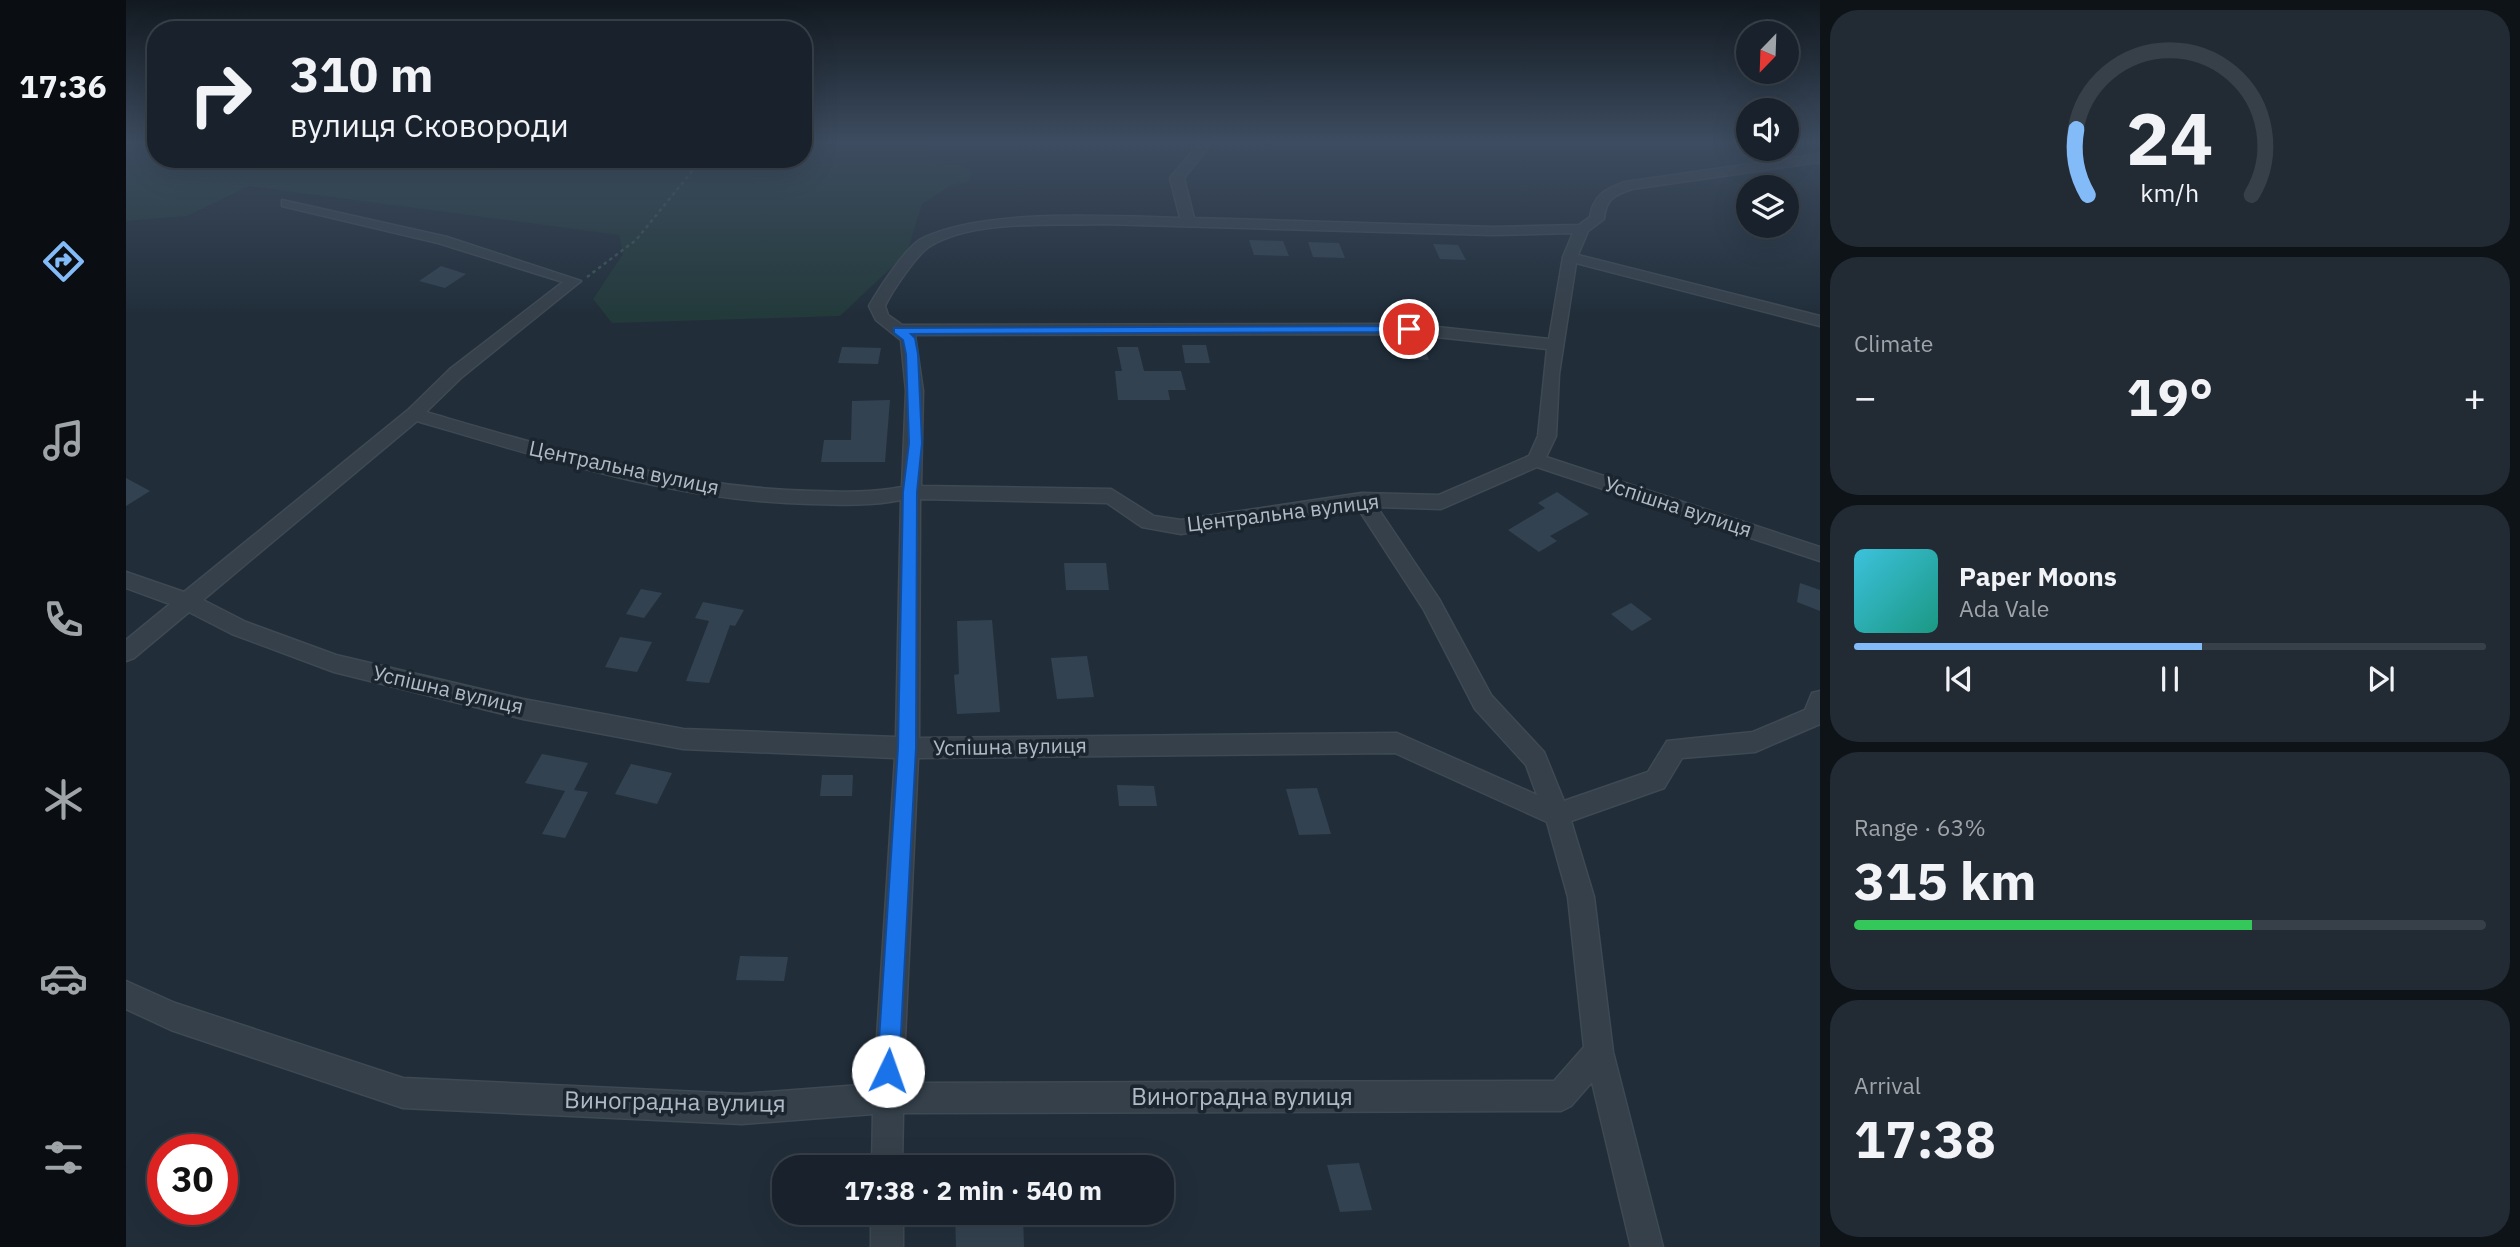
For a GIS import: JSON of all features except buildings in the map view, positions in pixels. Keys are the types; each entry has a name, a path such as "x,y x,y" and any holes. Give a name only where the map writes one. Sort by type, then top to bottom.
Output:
{"street":[{"path":"1182,199 1188,223"},
{"path":"887,1155 887,1098 907,748 910,492 916,443 914,370 909,338 881,317 877,306 884,292 924,243 978,225 1102,220 1526,231 1582,229 1597,219 1599,204 1603,199"},
{"path":"287,203 442,240 574,281"},
{"path":"1536,460 1547,436 1551,374 1558,345 1570,257 1582,229"},
{"path":"1570,257 1820,321"},
{"path":"126,652 414,414 456,373 574,281"},
{"path":"898,330 1409,329 1558,345"},
{"name":"Центральна вулиця","path":"414,414 576,462 696,488 787,497 873,499 910,492 1111,496 1149,522 1181,527 1362,500 1441,502 1536,460"},
{"name":"Успішна вулиця","path":"1536,460 1820,554"},
{"path":"1362,500 1432,605 1483,702 1536,759 1557,815 1581,897 1599,1052 1647,1247"},
{"name":"Успішна вулиця","path":"126,580 186,601 239,628 334,663 523,709 683,739 907,748 1397,743 1557,815"},
{"path":"1557,815 1656,780 1675,748 1755,742 1814,716 1820,700"},
{"name":"Виноградна вулиця","path":"126,995 171,1016 403,1093 742,1109 887,1098 1561,1096 1599,1052"},
{"path":"887,1225 887,1247"}],"path":[{"path":"574,281 607,264 639,233 668,199"}],"green space":[{"path":"126,199 222,199 187,216 126,221"},
{"path":"349,199 930,199 922,204 907,253 840,316 612,323 593,299 623,254 619,235"}],"route":[{"path":"888,1071 907,748 910,492 916,443 912,354 909,338 898,330 1409,329"}]}
